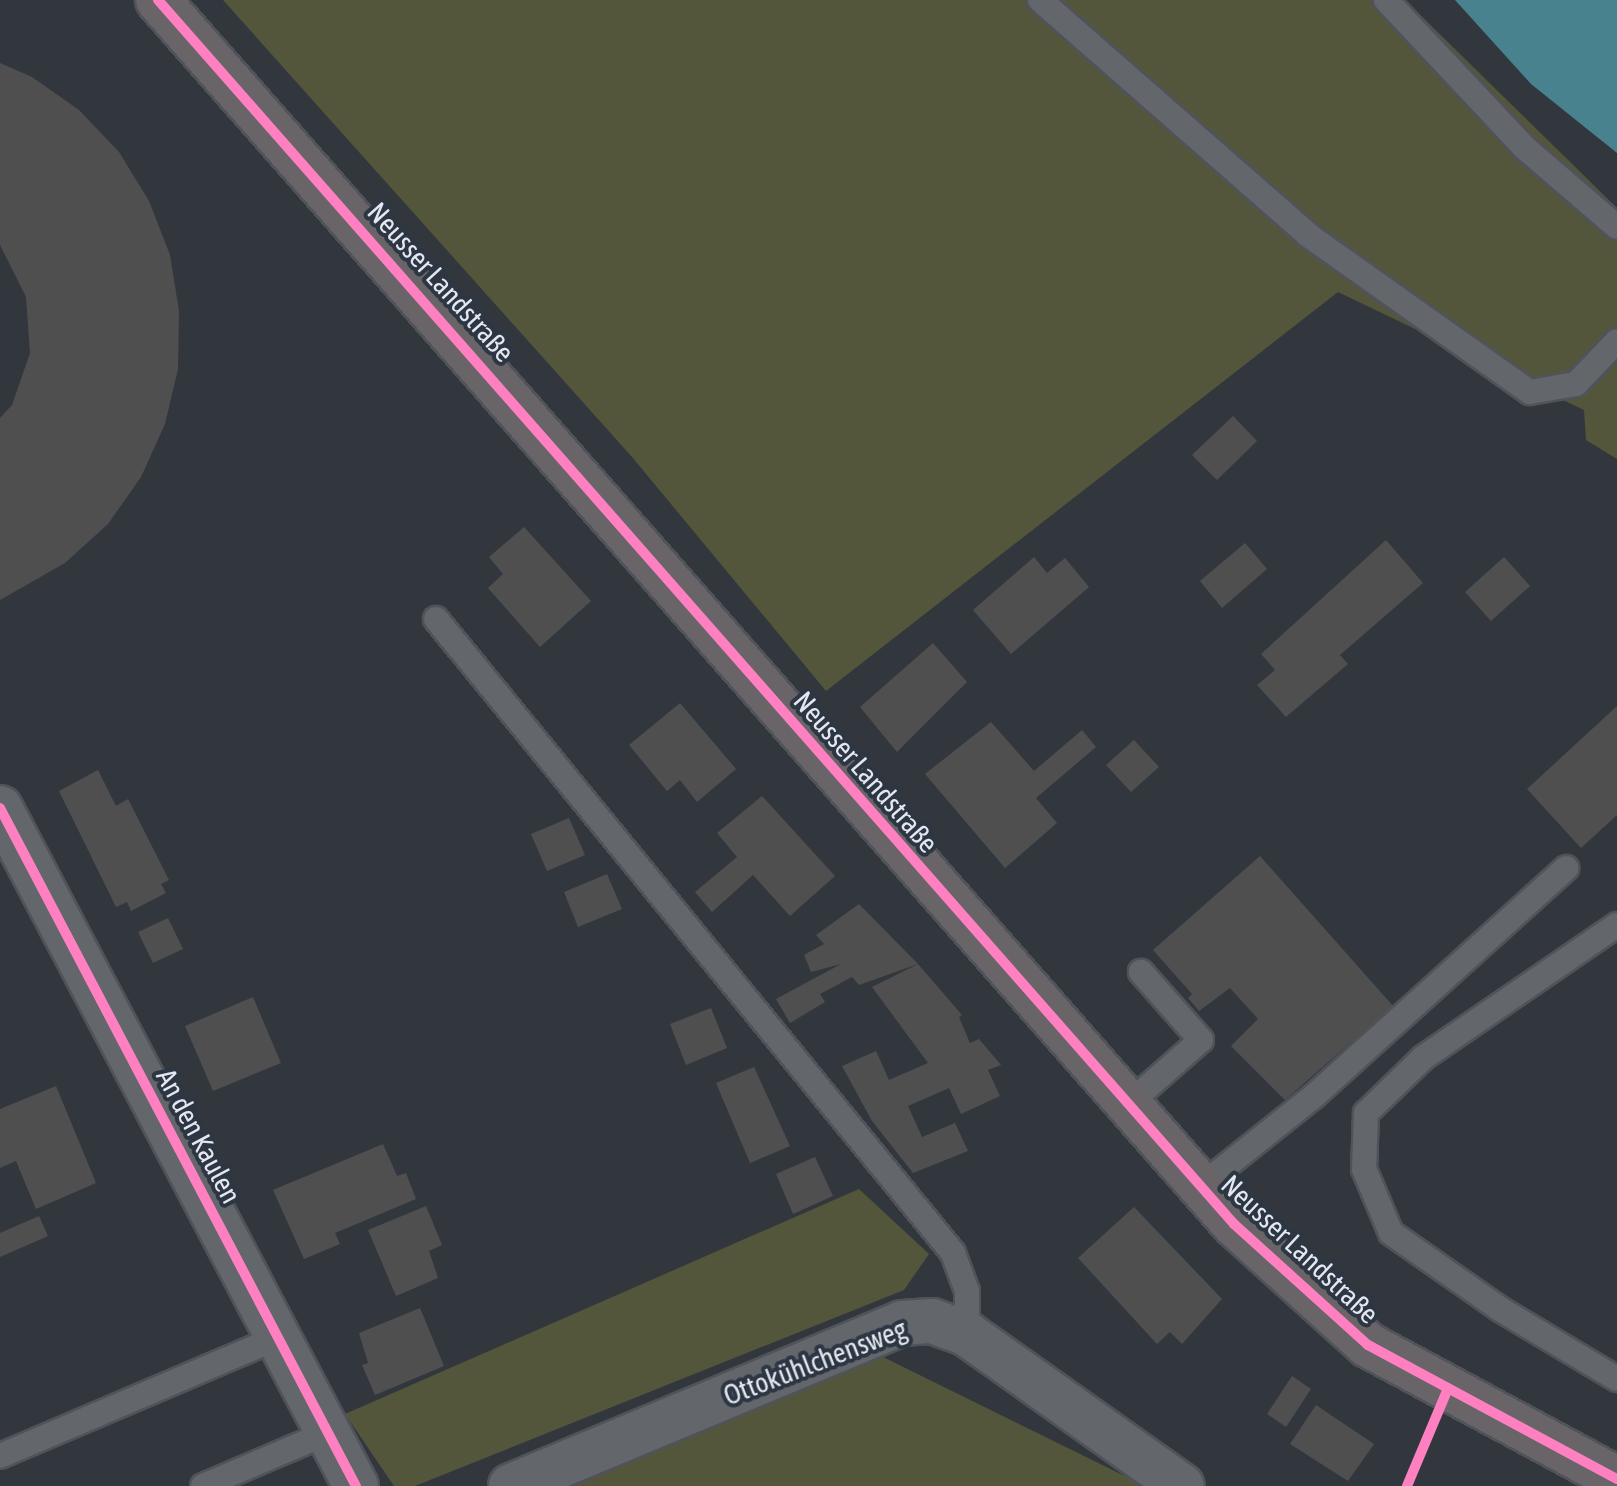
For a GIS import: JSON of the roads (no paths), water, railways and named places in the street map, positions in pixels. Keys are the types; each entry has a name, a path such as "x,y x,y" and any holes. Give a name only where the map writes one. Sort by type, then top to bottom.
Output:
{"main road":[{"name":"Neusser Landstraße","path":"158,0 1200,1187 1368,1345 1617,1479"}],"street":[{"name":"An den Kaulen","path":"0,808 356,1486"},
{"name":"Ottokühlchensweg","path":"511,1486 902,1323 932,1321 967,1334 1182,1486"}],"lane":[{"path":"1040,0 1308,235 1530,392 1576,384 1617,341"},
{"path":"1386,0 1525,148 1617,227"},
{"path":"436,619 953,1253 967,1291 967,1334"},
{"path":"1200,1187 1314,1096 1566,868"},
{"path":"1617,925 1415,1067 1366,1113 1364,1169 1391,1233 1500,1309 1617,1379"},
{"path":"1126,1106 1201,1040 1141,972"},
{"path":"0,1456 277,1338"},
{"path":"203,1486 327,1433"}],"water":[{"path":"1455,0 1617,0 1617,153 1531,84"}]}
